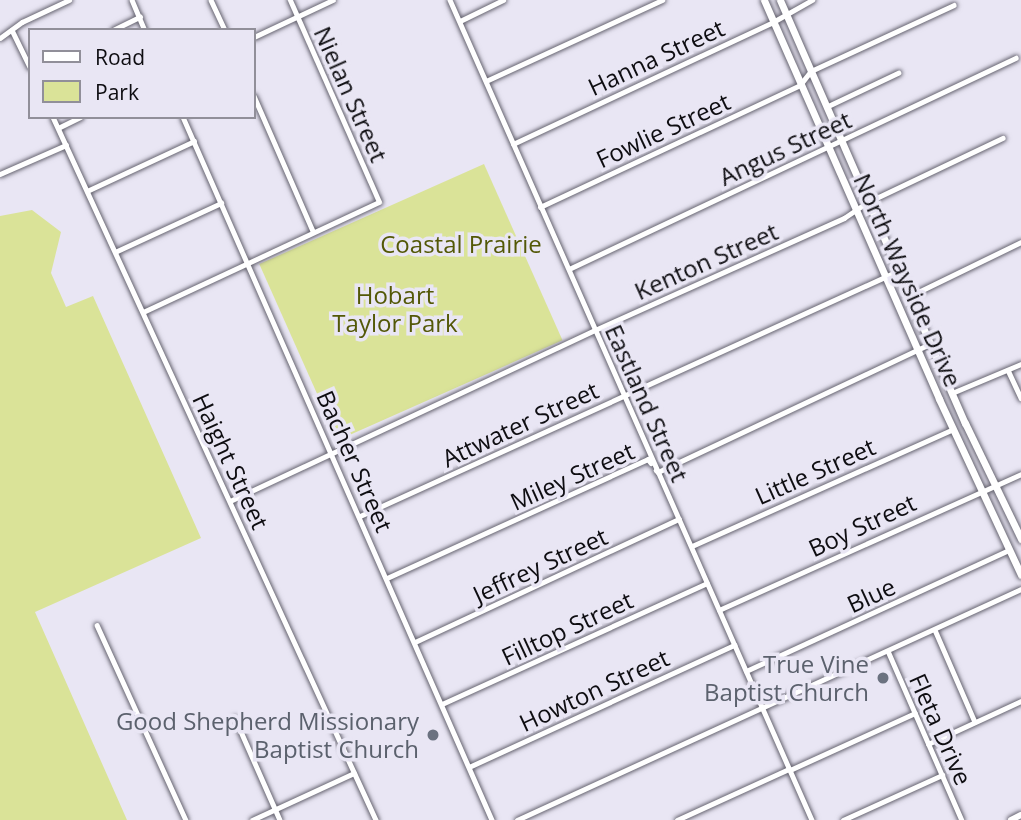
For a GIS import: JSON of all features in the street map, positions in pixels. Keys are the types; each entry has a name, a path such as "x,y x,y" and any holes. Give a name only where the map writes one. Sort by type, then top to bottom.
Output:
{"main road":[{"name":"North Wayside Drive","path":"764,0 917,350 1021,575"},
{"name":"North Wayside Drive","path":"780,0 930,344 1021,539"},
{"path":"939,399 952,393"}],"street":[{"path":"0,38 22,22 69,0"},
{"path":"132,0 144,28"},
{"path":"211,0 224,28"},
{"name":"Nielan Street","path":"290,0 379,202 313,232"},
{"path":"256,36 333,0"},
{"name":"Eastland Street","path":"450,0 812,820"},
{"path":"459,21 503,0"},
{"path":"486,81 662,0"},
{"name":"Hanna Street","path":"513,144 773,22 812,0"},
{"path":"800,85 811,71 954,5"},
{"path":"117,28 140,17"},
{"path":"12,30 28,63"},
{"name":"Angus Street","path":"569,269 1016,58"},
{"path":"827,107 898,73"},
{"name":"Fowlie Street","path":"540,207 800,85"},
{"path":"143,312 313,232 256,101"},
{"name":"Haight Street","path":"54,119 376,820"},
{"path":"58,128 77,119"},
{"name":"Bacher Street","path":"184,119 492,820"},
{"name":"Kenton Street","path":"230,500 856,211 868,202 1003,138"},
{"path":"87,191 194,141"},
{"path":"0,174 66,145"},
{"path":"115,252 221,203"},
{"path":"909,296 1021,242"},
{"name":"Attwater Street","path":"360,516 898,271"},
{"name":"Miley Street","path":"387,578 648,459 658,472 930,344"},
{"path":"952,393 1021,364"},
{"path":"1008,370 1021,398"},
{"name":"Little Street","path":"692,547 954,429"},
{"name":"Boy Street","path":"719,610 1021,474"},
{"name":"Jeffrey Street","path":"415,642 679,519"},
{"name":"Blue","path":"746,671 1010,550"},
{"name":"Filltop Street","path":"442,704 708,583"},
{"path":"517,820 1021,589"},
{"path":"97,625 186,820"},
{"path":"935,630 975,722"},
{"name":"Howton Street","path":"469,767 734,645"},
{"name":"Fleta Drive","path":"888,651 962,820"},
{"path":"928,744 1021,701"},
{"path":"677,820 915,713"},
{"path":"234,718 280,820"},
{"path":"251,820 354,773"},
{"path":"842,820 942,775"}],"green space":[{"name":"Hobart Taylor Park","path":"484,164 563,340 338,440 259,264"},
{"path":"32,210 61,232 51,273 66,307 93,296 201,538 35,612 127,820 0,820 0,216"}],"place":[{"name":"True Vine Baptist Church","path":"883,678"},
{"name":"Good Shepherd Missionary Baptist Church","path":"433,735"}],"park label":[{"name":"Coastal Prairie","path":"461,244"}]}
